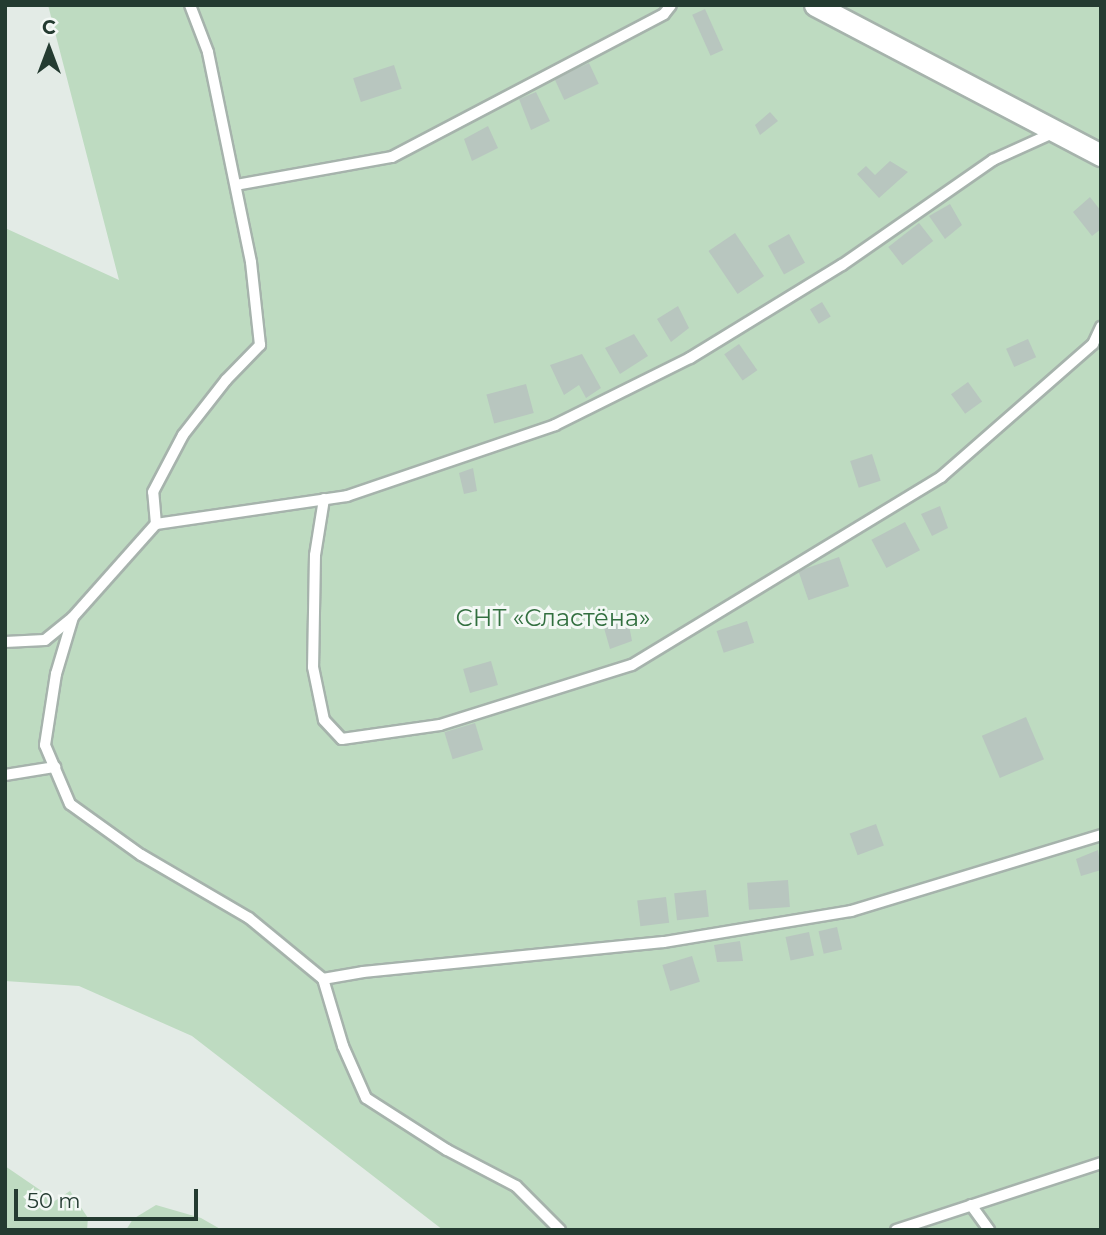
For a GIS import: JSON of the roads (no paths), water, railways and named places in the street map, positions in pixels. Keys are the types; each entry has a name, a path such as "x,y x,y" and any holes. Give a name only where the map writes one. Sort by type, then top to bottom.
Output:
{"street":[{"path":"815,5 1101,155"}],"lane":[{"path":"156,524 153,492 183,435 226,380 260,345 251,262 236,185 208,52 190,5"},
{"path":"236,185 393,157 664,14 671,5"},
{"path":"5,642 45,640 73,617 156,524 347,496 555,425 690,358 842,265 993,160 1055,132"},
{"path":"324,499 315,555 313,667 324,720 342,739 440,725 632,665 941,477 1093,344 1101,327"},
{"path":"73,617 56,674 45,745 70,804 141,855 249,918 323,979 343,1046 366,1098 447,1150 516,1186 560,1230"},
{"path":"5,775 55,767"},
{"path":"323,979 363,972 664,942 851,911 1101,835"},
{"path":"897,1230 1101,1163"},
{"path":"971,1205 989,1230"}],"park label":[{"name":"СНТ «Сластёна»","path":"553,618"}]}
